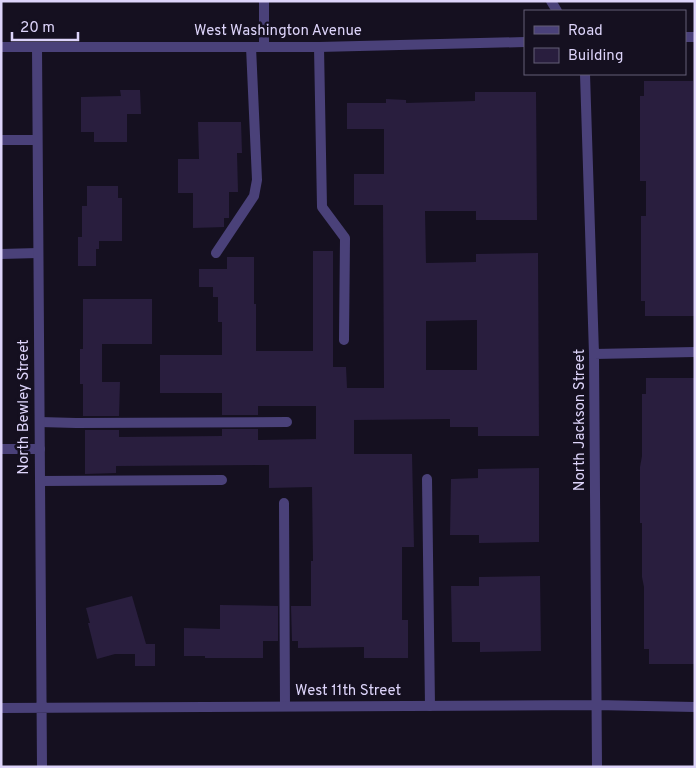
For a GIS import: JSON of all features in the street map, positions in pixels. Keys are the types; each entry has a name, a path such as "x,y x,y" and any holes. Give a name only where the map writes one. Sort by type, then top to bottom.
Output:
{"street":[{"path":"264,1 264,47"},
{"name":"West Washington Avenue","path":"1,47 319,47 524,42"},
{"name":"North Bewley Street","path":"36,47 42,767"},
{"path":"216,253 254,196 257,180 251,47"},
{"path":"319,47 322,208 345,238 344,340"},
{"name":"North Jackson Street","path":"585,75 594,354 597,767"},
{"path":"1,140 37,140"},
{"path":"1,254 38,254"},
{"path":"594,354 695,352"},
{"path":"40,422 287,422"},
{"path":"1,448 40,448"},
{"path":"427,479 430,706"},
{"path":"40,481 222,480"},
{"path":"284,503 285,706"},
{"name":"West 11th Street","path":"1,708 596,705 695,707"}],"building":[{"path":"644,81 693,81 695,316 645,316 645,301 641,301 641,216 646,216 646,181 640,181 640,96 644,96"},
{"path":"120,90 140,90 141,114 127,114 127,142 94,142 94,132 81,132 81,97 121,96"},
{"path":"475,92 536,92 537,220 476,220 476,211 425,211 426,263 476,262 476,254 538,253 539,436 478,436 478,427 450,427 450,419 354,420 354,454 412,454 414,547 402,547 402,620 408,620 408,658 364,658 364,647 298,648 298,641 292,641 291,606 311,606 311,561 313,561 312,487 269,488 269,465 116,466 116,473 85,474 85,430 119,430 119,437 222,436 222,429 258,429 258,440 316,439 316,406 258,406 258,415 222,415 222,393 160,393 160,355 222,355 222,322 218,322 218,297 213,297 213,287 199,287 199,269 227,269 227,257 254,257 256,351 313,351 313,251 333,251 333,367 346,367 347,388 384,388 383,205 354,205 354,174 384,174 384,129 347,129 347,103 386,103 386,99 406,100 406,103 475,101","holes":["477,320 477,370 426,370 426,321"]},
{"path":"198,122 241,122 242,153 237,153 238,192 229,192 229,218 224,218 224,227 193,228 193,193 178,193 178,159 199,159"},
{"path":"87,186 118,186 118,198 122,198 122,241 99,241 99,249 96,249 96,266 78,266 78,237 82,237 82,206 87,206"},
{"path":"83,299 152,299 152,344 102,344 102,382 120,382 119,416 83,416 83,384 80,384 80,349 83,349"},
{"path":"646,378 695,378 695,664 649,664 649,649 644,649 640,467 642,456 642,394 646,394"},
{"path":"539,468 539,542 479,543 479,535 450,535 451,479 478,478 478,469"},
{"path":"540,576 541,651 480,652 480,642 452,642 451,586 479,586 479,577"},
{"path":"132,596 146,644 155,644 155,666 135,666 135,654 115,654 97,659 86,608"},
{"path":"220,605 278,606 278,641 263,641 263,658 184,656 184,628 220,629"}]}
